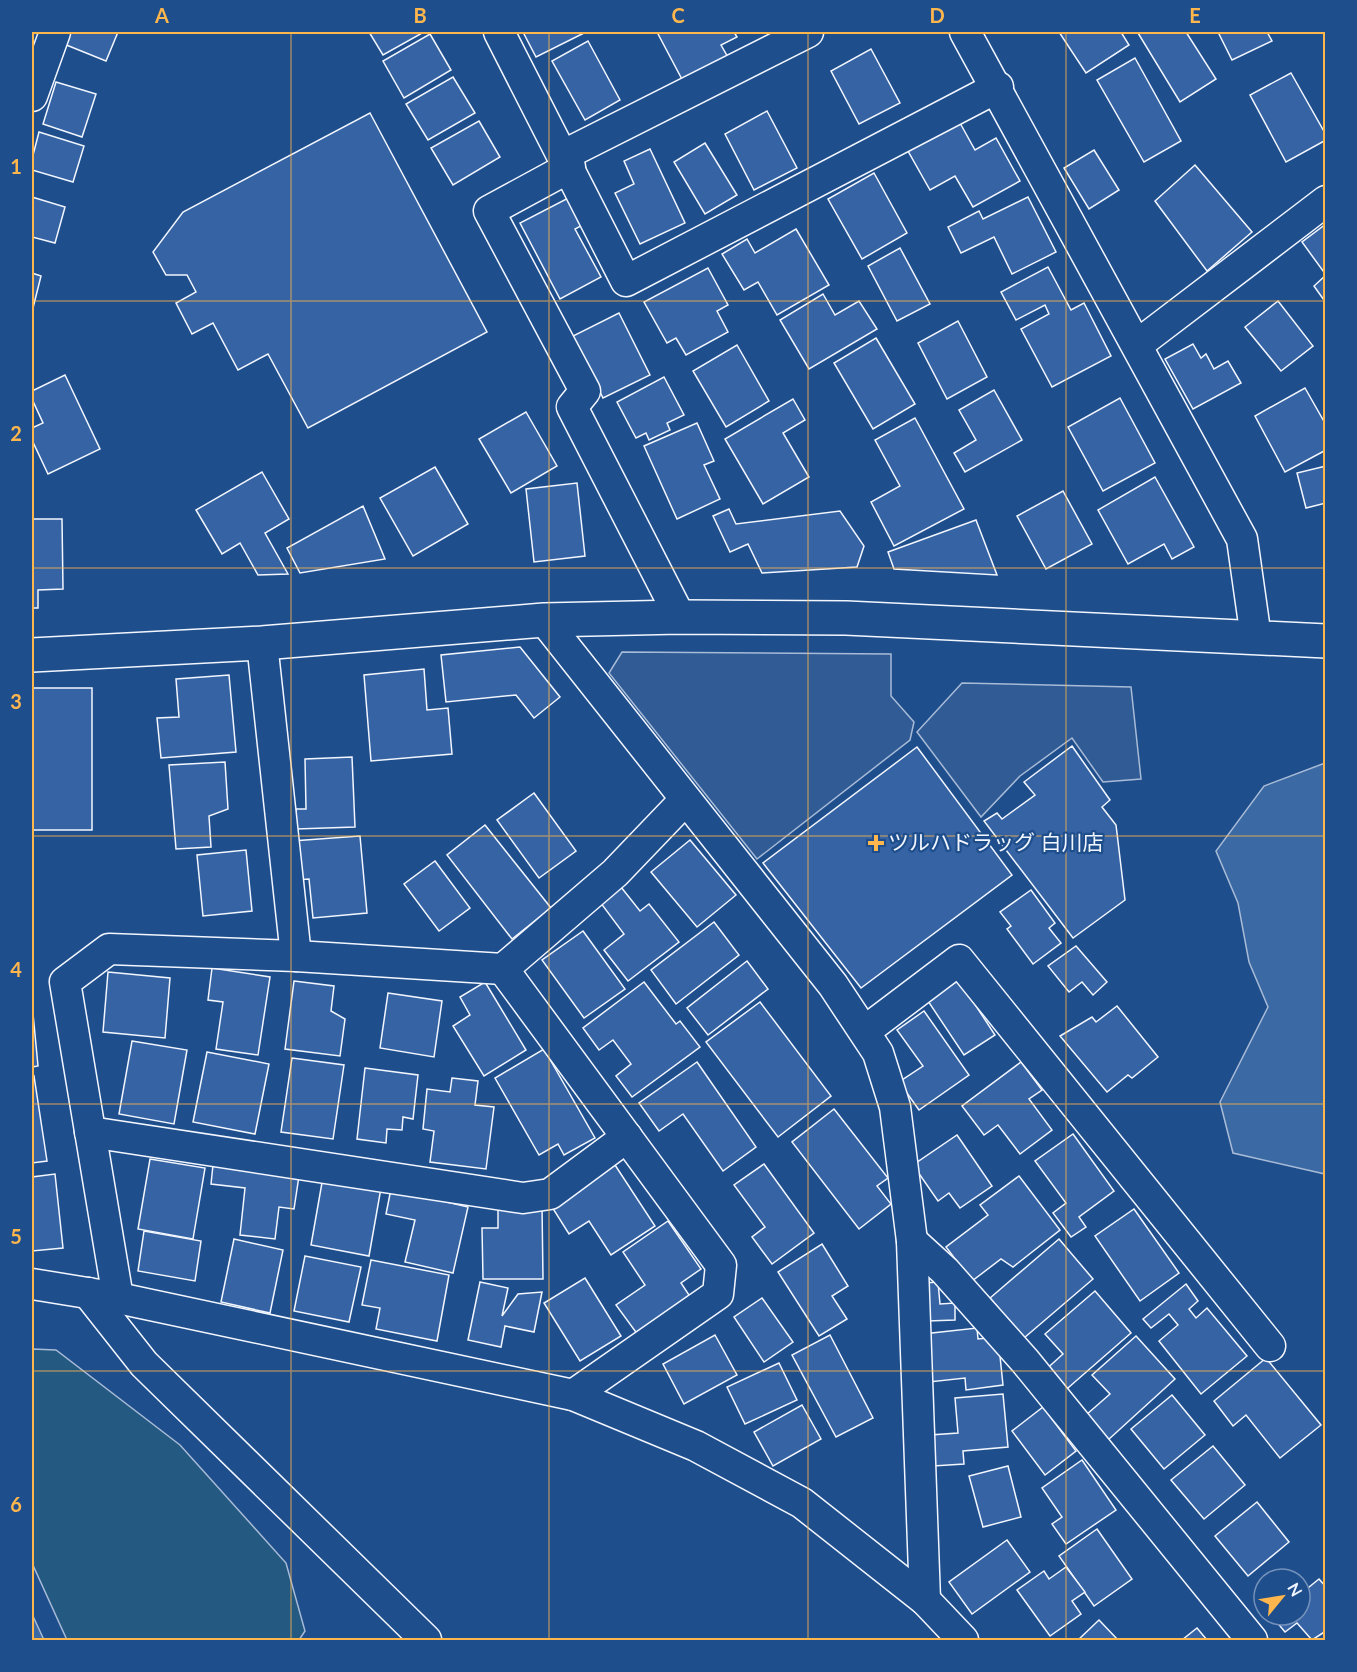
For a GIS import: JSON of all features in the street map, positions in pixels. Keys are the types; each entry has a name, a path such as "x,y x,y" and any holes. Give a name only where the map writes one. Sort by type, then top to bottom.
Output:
{"street":[{"path":"32,96 55,32"},
{"path":"499,32 567,161 626,281 998,87"},
{"path":"680,617 572,406 585,391 489,211 567,161 808,32"},
{"path":"971,34 1242,538 1257,638"},
{"path":"1137,345 1326,201"},
{"path":"32,655 262,643 544,620 680,617 846,618 1326,641"},
{"path":"544,620 833,985 878,1053 895,1107 912,1241 925,1600"},
{"path":"262,643 296,956"},
{"path":"118,1298 65,982 109,949 296,956 503,969 615,873 685,800"},
{"path":"865,1031 959,960 1270,1346"},
{"path":"503,969 721,1265 718,1294 573,1395"},
{"path":"90,1132 523,1198 550,1194 627,1137"},
{"path":"912,1241 945,1272 1025,1361 1252,1641"},
{"path":"32,1284 118,1298 573,1395 696,1446 802,1503 925,1600 963,1641"},
{"path":"88,1293 144,1364 426,1641"}],"shaded area":[{"path":"622,652 891,654 891,696 914,722 910,740 757,859 609,673"},
{"path":"962,683 1131,687 1141,779 1103,782 1072,738 1020,776 981,817 917,732"},
{"path":"1326,763 1325,1174 1233,1153 1220,1102 1268,1007 1249,962 1238,903 1216,851 1264,786"},
{"path":"32,1349 56,1350 180,1445 286,1563 305,1631 299,1640 67,1640 32,1563"},
{"path":"32,1614 44,1640 32,1640"}],"building":[{"path":"63,32 118,32 106,61 59,42"},
{"path":"369,32 424,32 383,55"},
{"path":"523,32 586,32 536,57"},
{"path":"657,32 734,32 737,37 721,45 729,59 684,83"},
{"path":"1059,32 1121,32 1129,45 1086,73"},
{"path":"1186,32 1216,79 1180,102 1138,33"},
{"path":"1218,32 1267,32 1272,41 1232,60"},
{"path":"430,34 451,70 404,98 383,61"},
{"path":"588,41 620,100 585,120 552,61"},
{"path":"871,49 900,103 859,124 831,71"},
{"path":"1135,58 1181,141 1144,162 1097,80"},
{"path":"1291,73 1326,135 1326,140 1286,162 1250,95"},
{"path":"453,77 475,113 428,140 406,104"},
{"path":"56,82 96,94 82,137 43,124"},
{"path":"767,111 797,168 754,190 725,134"},
{"path":"370,113 487,332 308,428 268,354 238,370 213,323 192,334 176,303 196,292 187,275 166,275 153,252 183,212"},
{"path":"479,121 500,157 453,185 431,148"},
{"path":"960,123 975,150 996,138 1020,181 973,207 955,176 930,190 908,151"},
{"path":"39,132 84,146 73,182 32,170 32,159"},
{"path":"705,143 737,195 705,214 674,162"},
{"path":"650,149 685,223 640,244 615,193 634,184 624,161"},
{"path":"1094,150 1119,190 1089,209 1064,168"},
{"path":"1195,165 1252,232 1207,271 1155,201"},
{"path":"874,173 907,233 862,259 828,199"},
{"path":"576,194 590,221 575,229 601,277 560,299 520,223"},
{"path":"32,197 65,207 55,243 32,237"},
{"path":"1028,197 1056,252 1012,274 994,237 961,253 948,227 979,211 983,219"},
{"path":"1326,224 1326,275 1302,242"},
{"path":"796,229 829,285 777,315 758,282 744,290 722,254 747,239 755,253"},
{"path":"900,248 930,304 897,321 868,266"},
{"path":"1048,267 1071,310 1084,303 1111,356 1052,387 1021,329 1049,314 1045,305 1016,320 1001,292"},
{"path":"708,268 728,305 717,311 728,332 686,355 676,338 667,343 644,302"},
{"path":"32,273 41,276 32,312"},
{"path":"1326,275 1326,303 1314,286"},
{"path":"823,294 835,315 859,301 877,329 809,369 780,320"},
{"path":"1278,301 1313,346 1281,371 1245,327"},
{"path":"619,313 650,375 603,398 573,336"},
{"path":"958,321 987,377 947,399 918,343"},
{"path":"876,338 915,404 873,429 834,363"},
{"path":"1193,344 1201,358 1206,354 1214,369 1228,361 1241,383 1193,409 1165,359"},
{"path":"737,345 769,401 726,427 693,371"},
{"path":"65,375 100,449 48,474 32,440 32,428 43,423 32,399 32,391"},
{"path":"664,377 684,415 667,423 670,430 649,440 646,433 636,438 617,402"},
{"path":"1305,388 1326,425 1326,450 1285,472 1255,416"},
{"path":"994,390 1022,440 965,472 954,453 976,440 959,410"},
{"path":"1120,398 1155,463 1103,491 1068,427"},
{"path":"793,399 805,420 783,433 809,477 763,504 725,439"},
{"path":"526,412 557,466 511,493 479,439"},
{"path":"915,418 964,509 894,546 871,502 900,486 875,440"},
{"path":"697,423 714,461 704,465 720,499 677,519 644,446"},
{"path":"1326,466 1326,503 1306,508 1297,473"},
{"path":"435,467 468,524 413,556 380,498"},
{"path":"262,472 289,519 265,533 288,574 258,575 240,543 222,554 196,510"},
{"path":"1155,477 1194,547 1172,559 1164,544 1128,564 1098,510"},
{"path":"577,483 585,556 534,562 526,489"},
{"path":"1063,491 1092,544 1046,569 1017,516"},
{"path":"363,506 385,559 300,573 287,548"},
{"path":"729,509 736,524 840,511 864,546 857,567 762,573 748,544 730,552 713,516"},
{"path":"32,519 62,519 63,589 38,590 38,608 32,608"},
{"path":"976,520 997,575 894,569 888,552"},
{"path":"520,647 560,697 534,718 516,695 446,702 441,655"},
{"path":"424,669 427,710 448,708 452,754 371,761 364,675"},
{"path":"229,675 236,752 161,758 157,718 179,717 176,679"},
{"path":"32,688 92,688 92,830 32,830"},
{"path":"1072,746 1110,800 1102,807 1116,825 1125,900 1073,938 984,821 997,813 1002,819 1035,795 1024,782"},
{"path":"917,747 1012,875 861,988 763,863"},
{"path":"352,757 355,827 296,829 296,809 306,809 305,759"},
{"path":"225,762 228,809 209,816 211,847 176,849 169,765"},
{"path":"534,793 576,851 539,878 497,820"},
{"path":"485,825 551,908 512,939 447,855"},
{"path":"360,836 367,913 313,918 309,879 295,880 292,841"},
{"path":"690,840 736,895 697,927 651,872"},
{"path":"246,850 252,911 203,916 197,855"},
{"path":"435,861 470,908 439,931 404,884"},
{"path":"617,882 640,911 649,904 679,942 628,981 604,950 624,934 597,898"},
{"path":"1031,890 1055,923 1049,928 1061,943 1033,964 1007,929 1011,926 1000,912"},
{"path":"714,922 739,955 676,1004 651,970"},
{"path":"583,931 625,989 584,1018 542,960"},
{"path":"1076,946 1107,982 1093,995 1082,982 1069,992 1048,966"},
{"path":"747,961 768,989 708,1035 687,1008"},
{"path":"212,968 270,977 258,1055 216,1049 223,1002 208,1000"},
{"path":"108,972 170,978 165,1038 103,1032"},
{"path":"959,980 995,1035 964,1055 928,1001"},
{"path":"294,981 334,986 331,1011 345,1019 340,1056 285,1049"},
{"path":"485,982 526,1050 484,1076 453,1026 470,1015 460,997"},
{"path":"644,982 676,1024 680,1021 700,1047 632,1097 616,1076 631,1064 613,1040 599,1050 583,1028"},
{"path":"388,993 442,1001 434,1057 380,1048"},
{"path":"760,1002 831,1096 778,1137 706,1042"},
{"path":"32,1003 38,1066 32,1067"},
{"path":"1117,1006 1158,1057 1132,1078 1128,1075 1107,1092 1060,1036 1092,1017 1096,1022"},
{"path":"924,1011 969,1075 919,1110 899,1082 923,1066 897,1030"},
{"path":"132,1041 187,1050 174,1124 119,1114"},
{"path":"544,1049 595,1138 564,1155 558,1144 539,1155 495,1078"},
{"path":"207,1052 269,1064 255,1134 193,1122"},
{"path":"292,1058 344,1065 333,1139 281,1132"},
{"path":"697,1062 756,1147 723,1171 683,1114 659,1131 639,1103"},
{"path":"1021,1062 1042,1090 1029,1099 1052,1130 1020,1154 998,1125 984,1135 962,1106"},
{"path":"365,1068 418,1075 413,1119 403,1117 402,1130 387,1129 386,1143 357,1139"},
{"path":"34,1076 47,1161 32,1163 32,1077"},
{"path":"452,1078 478,1081 475,1105 494,1107 486,1169 430,1162 434,1131 423,1129 427,1089 450,1092"},
{"path":"834,1109 888,1178 877,1186 891,1204 859,1229 792,1142"},
{"path":"1073,1134 1114,1191 1079,1217 1086,1227 1071,1237 1053,1213 1066,1203 1035,1161"},
{"path":"957,1135 992,1186 960,1208 949,1193 938,1201 913,1165"},
{"path":"150,1159 205,1168 193,1239 138,1229"},
{"path":"764,1164 814,1233 772,1264 752,1237 765,1227 734,1185"},
{"path":"213,1165 299,1176 294,1209 279,1207 275,1239 240,1235 245,1188 211,1184"},
{"path":"615,1165 655,1226 611,1255 589,1221 569,1234 552,1207"},
{"path":"55,1174 63,1248 32,1251 32,1177"},
{"path":"1019,1176 1060,1230 1013,1267 1001,1259 972,1281 946,1247 988,1215 980,1205"},
{"path":"323,1177 381,1188 369,1256 311,1245"},
{"path":"391,1189 468,1207 453,1273 405,1262 415,1220 386,1214"},
{"path":"498,1206 542,1206 543,1279 483,1279 482,1228 498,1228"},
{"path":"1134,1209 1179,1273 1140,1301 1095,1236"},
{"path":"668,1221 701,1269 681,1283 691,1298 638,1335 616,1305 645,1285 623,1252"},
{"path":"144,1231 201,1241 195,1281 138,1271"},
{"path":"234,1239 283,1250 270,1313 221,1302"},
{"path":"1059,1239 1093,1279 1024,1338 990,1298"},
{"path":"822,1244 848,1286 832,1296 847,1319 819,1336 778,1272"},
{"path":"305,1256 361,1267 349,1322 294,1311"},
{"path":"371,1260 449,1275 437,1341 376,1329 380,1308 362,1305"},
{"path":"585,1278 621,1336 580,1361 544,1303"},
{"path":"480,1282 508,1288 502,1316 518,1294 542,1292 534,1332 505,1326 501,1347 468,1340"},
{"path":"938,1282 940,1304 955,1303 955,1320 928,1321 925,1283"},
{"path":"1186,1284 1198,1301 1189,1309 1196,1318 1207,1308 1247,1356 1201,1394 1159,1341 1178,1325 1169,1314 1151,1328 1143,1319"},
{"path":"1095,1291 1131,1333 1061,1394 1042,1373 1063,1354 1045,1334"},
{"path":"762,1298 793,1342 764,1362 734,1317"},
{"path":"977,1328 978,1339 998,1337 1003,1385 966,1390 965,1378 929,1382 923,1334"},
{"path":"715,1335 737,1375 684,1404 663,1364"},
{"path":"830,1335 873,1418 836,1437 792,1355"},
{"path":"1136,1336 1175,1379 1108,1440 1086,1415 1110,1394 1092,1375"},
{"path":"1266,1358 1321,1425 1280,1458 1246,1415 1233,1426 1214,1401"},
{"path":"779,1363 797,1400 745,1424 727,1387"},
{"path":"1003,1394 1008,1447 963,1451 964,1464 933,1466 930,1435 958,1433 955,1398"},
{"path":"1172,1395 1205,1435 1164,1469 1131,1429"},
{"path":"802,1405 821,1439 773,1466 754,1432"},
{"path":"1043,1407 1076,1451 1045,1475 1012,1431"},
{"path":"1213,1446 1245,1485 1204,1519 1171,1480"},
{"path":"1082,1460 1116,1510 1066,1544 1052,1524 1062,1517 1042,1488"},
{"path":"1008,1466 1021,1517 983,1527 969,1476"},
{"path":"1257,1502 1289,1542 1259,1567 1252,1567 1252,1573 1248,1576 1215,1536"},
{"path":"1097,1529 1132,1579 1094,1606 1059,1556"},
{"path":"1007,1540 1030,1572 972,1614 949,1582"},
{"path":"1066,1567 1085,1592 1072,1601 1081,1614 1050,1636 1017,1590 1044,1571 1049,1579"},
{"path":"1319,1579 1326,1587 1326,1631 1312,1640 1301,1627 1312,1627 1312,1585"},
{"path":"1099,1620 1118,1640 1078,1640"},
{"path":"1281,1627 1292,1627 1285,1632"},
{"path":"1197,1628 1207,1640 1182,1640"}],"place":[{"name":"ツルハドラッグ 白川店","path":"876,843"}]}
